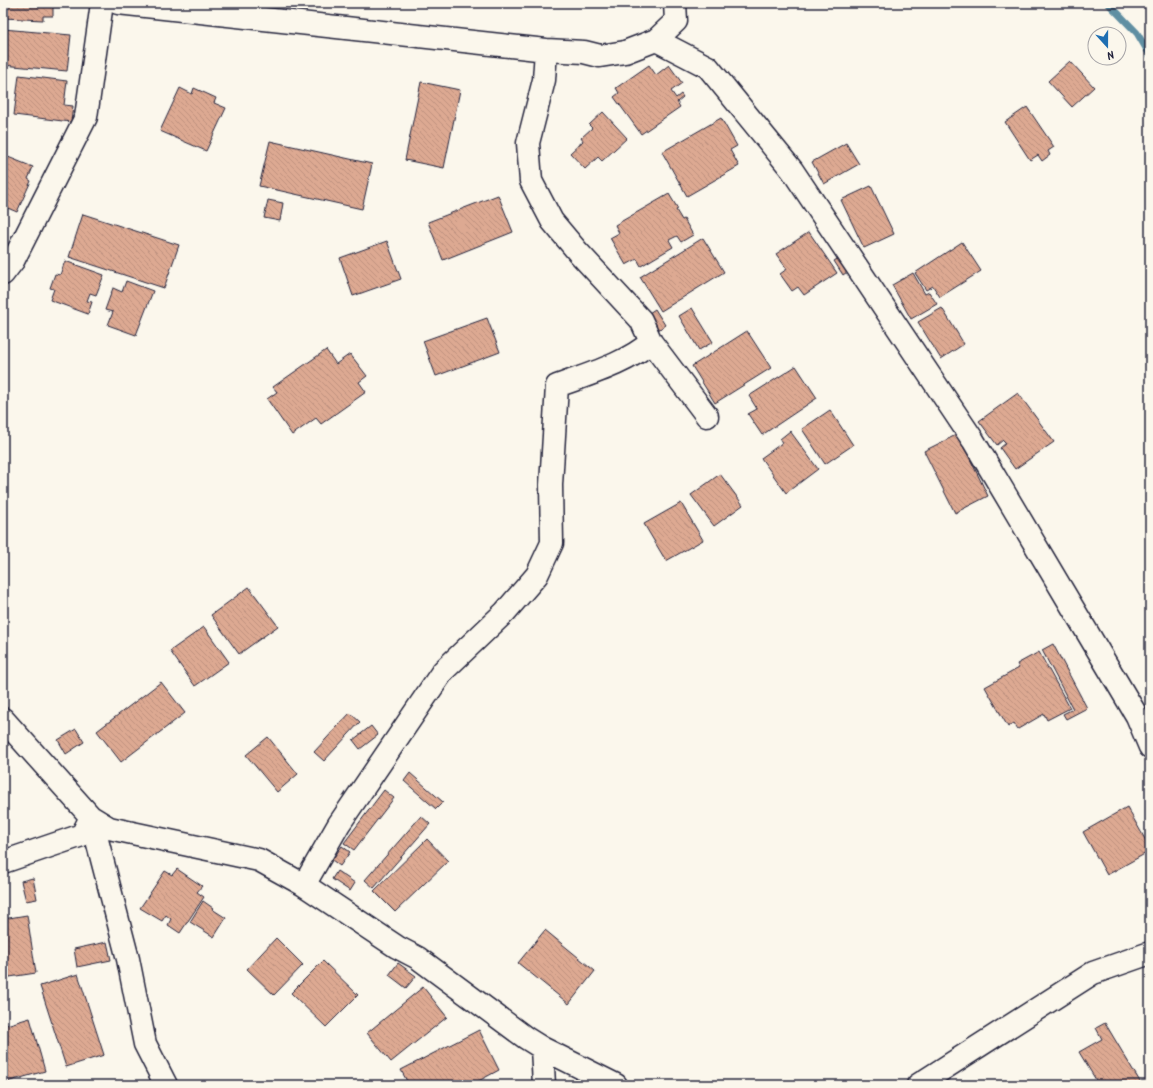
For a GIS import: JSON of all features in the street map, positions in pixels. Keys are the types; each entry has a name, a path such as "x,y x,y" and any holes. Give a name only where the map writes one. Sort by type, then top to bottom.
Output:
{"street":[{"path":"3,274 13,261 86,117 102,3"},
{"path":"118,3 546,50 584,52 600,56 625,52 656,40 676,22 674,3"},
{"path":"656,40 708,68 792,170 973,440 1137,716 1150,747"},
{"path":"546,50 544,80 528,143 531,180 552,222 641,320 651,342 708,416"},
{"path":"304,885 339,824 442,671 505,612 537,575 552,543 551,485 557,386 622,360 641,351 651,342"},
{"path":"3,719 91,817 109,828 259,860 304,885 397,947 418,958 526,1038 542,1048 616,1085"},
{"path":"3,862 82,835 91,817"},
{"path":"91,817 128,959 145,1044 166,1085"},
{"path":"918,1085 1093,973 1150,953"},
{"path":"542,1048 544,1085"}],"building":[{"path":"3,3 63,3 63,7 53,7 53,16 43,16 43,20 3,18"},
{"path":"3,29 71,35 67,71 3,65"},
{"path":"1070,61 1094,87 1072,107 1048,81"},
{"path":"649,65 656,75 669,65 682,83 671,91 676,98 681,94 683,97 677,102 680,107 641,134 614,97 619,93 616,88"},
{"path":"19,75 67,81 64,105 73,106 71,122 14,115"},
{"path":"421,82 460,90 444,168 405,160"},
{"path":"180,88 192,94 194,88 216,98 214,103 226,108 206,151 160,131"},
{"path":"1027,107 1054,147 1048,151 1050,155 1042,161 1038,155 1030,160 1005,122"},
{"path":"603,112 627,138 602,161 598,157 585,169 570,153 583,141 581,138 592,128 589,125"},
{"path":"721,118 737,146 730,150 739,166 687,196 662,152"},
{"path":"270,141 372,164 362,209 259,186"},
{"path":"846,143 859,164 824,184 812,162"},
{"path":"3,155 33,167 28,179 31,181 17,212 3,206"},
{"path":"871,186 894,234 864,248 841,200"},
{"path":"669,194 678,209 676,210 682,220 684,219 693,235 681,242 677,236 669,240 673,247 641,266 637,259 626,265 610,238 619,233 615,225"},
{"path":"498,195 513,232 443,260 428,222"},
{"path":"268,200 283,203 280,221 264,218"},
{"path":"83,214 179,245 164,288 69,257"},
{"path":"809,232 837,273 804,295 798,287 792,291 780,274 787,269 776,254"},
{"path":"703,238 724,272 661,311 640,277"},
{"path":"387,241 401,279 353,296 340,258"},
{"path":"962,242 981,271 940,297 933,286 926,290 915,273"},
{"path":"845,254 854,267 843,275 834,261"},
{"path":"65,261 104,275 96,295 90,293 87,301 92,302 88,314 50,300 54,289 50,288 55,274 60,275"},
{"path":"913,273 925,294 929,292 937,304 911,319 892,285"},
{"path":"126,281 153,291 136,335 108,325 113,312 105,310 113,288 122,292"},
{"path":"692,308 713,342 699,350 679,316"},
{"path":"942,308 964,344 941,359 918,322"},
{"path":"655,309 665,325 657,331 646,315"},
{"path":"487,318 500,352 436,376 423,341"},
{"path":"747,331 771,368 715,403 692,366"},
{"path":"326,350 336,364 350,354 367,376 359,382 366,392 321,424 316,418 292,435 267,399 277,392 273,387"},
{"path":"796,366 817,398 762,435 748,414 757,409 749,396"},
{"path":"1018,393 1054,442 1015,469 1000,448 1006,443 1003,440 997,445 979,421"},
{"path":"830,410 853,445 825,464 802,429"},
{"path":"790,431 818,469 786,493 761,458 782,443 780,439"},
{"path":"958,434 988,496 955,513 924,451"},
{"path":"720,474 743,505 714,526 691,495"},
{"path":"681,503 703,540 666,561 644,524"},
{"path":"249,587 278,626 239,654 211,615"},
{"path":"204,627 229,662 195,686 170,651"},
{"path":"1053,644 1087,708 1066,719 1063,714 1073,709 1042,650"},
{"path":"1039,652 1070,708 1047,720 1044,714 1018,729 1014,723 1008,727 985,687 1019,668 1017,664"},
{"path":"161,682 185,713 121,762 97,731"},
{"path":"350,713 360,722 324,761 314,752"},
{"path":"371,726 378,735 360,749 353,740"},
{"path":"76,729 84,742 66,754 58,740"},
{"path":"268,737 298,774 277,792 246,755"},
{"path":"410,773 443,802 436,809 404,781"},
{"path":"384,790 394,798 354,850 344,843"},
{"path":"1127,807 1150,848 1150,851 1107,875 1083,832"},
{"path":"421,816 430,824 374,888 365,880"},
{"path":"427,839 448,861 395,912 374,891"},
{"path":"342,846 350,852 340,866 332,860"},
{"path":"177,869 202,886 197,892 204,897 180,933 168,925 171,919 166,915 162,921 140,908 165,871 172,875"},
{"path":"337,871 355,883 350,891 332,879"},
{"path":"33,878 37,899 26,901 21,881"},
{"path":"203,901 226,918 214,937 190,922"},
{"path":"27,915 36,973 3,978 3,919"},
{"path":"545,930 595,971 569,1004 518,963"},
{"path":"276,938 303,965 274,995 247,969"},
{"path":"107,942 111,960 77,967 74,949"},
{"path":"323,961 358,995 326,1027 291,993"},
{"path":"398,963 416,976 406,988 389,975"},
{"path":"78,974 104,1055 66,1067 40,986"},
{"path":"423,987 447,1017 391,1062 367,1033"},
{"path":"30,1018 45,1071 3,1083 3,1026"},
{"path":"1105,1023 1142,1085 1099,1085 1079,1052 1102,1039 1096,1028"},
{"path":"479,1030 499,1070 471,1085 409,1085 401,1070"}],"waterway":[{"path":"1108,3 1137,33 1150,55"}]}
